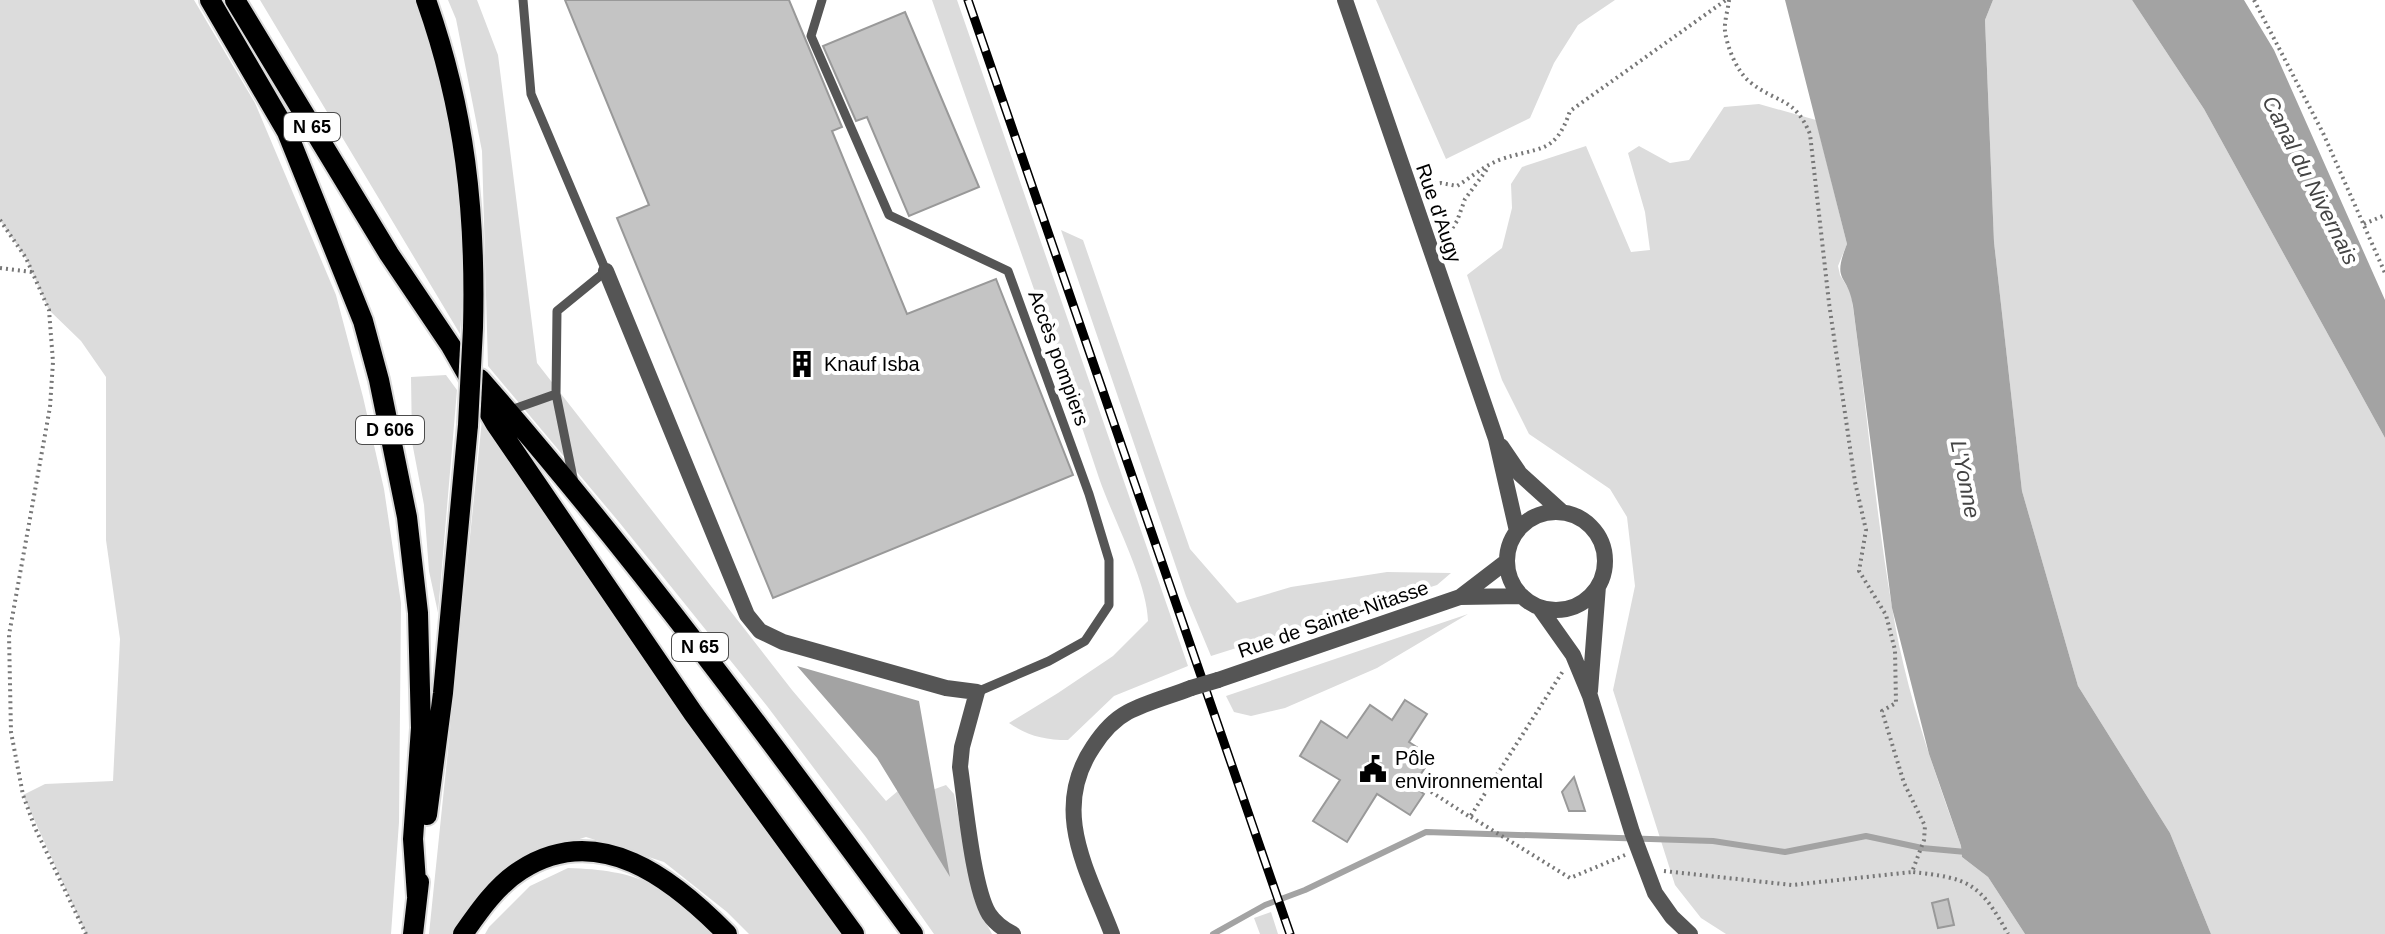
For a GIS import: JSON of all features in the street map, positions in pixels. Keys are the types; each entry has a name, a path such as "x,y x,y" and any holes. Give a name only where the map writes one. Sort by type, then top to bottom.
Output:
{"main road":[{"name":"D 606","path":"210,0 287,132 363,321 379,380 407,517 418,613 421,728 413,839 417,896"},
{"name":"N 65","path":"235,0 389,254 451,346 495,423 693,713 854,934"},
{"name":"D 606","path":"413,934 443,693 468,425 475,265 473,211 465,146 451,80 426,0"},
{"name":"N 65","path":"451,346 575,490 721,675 913,934"},
{"path":"463,934 493,896 521,869 558,854 590,850 627,859 655,874 688,896 727,934"}],"street":[{"name":"Rue d'Augy","path":"1345,0 1496,439 1517,531"},
{"path":"606,271 747,615 760,631 783,642 946,688 977,692 962,747 960,767 980,892 997,924 1013,934"},
{"name":"Rue d'Augy","path":"1496,439 1520,474 1562,512"},
{"path":"1590,696 1598,586 1604,571 1605,555 1600,539 1591,526 1578,517 1562,512 1537,515 1517,531 1509,545 1507,561 1514,586 1522,596 1539,607 1573,655 1590,696 1635,842 1655,893 1672,917 1690,934"},
{"name":"Rue de Sainte-Nitasse","path":"1460,597 1507,561"},
{"path":"1539,607 1556,610 1572,607 1587,599 1598,586"},
{"name":"Rue de Sainte-Nitasse","path":"1109,934 1075,833 1072,807 1074,784 1089,753 1114,721 1127,712 1191,688 1460,597 1522,596"}],"lane":[{"path":"523,0 531,94 606,271 557,311 556,394 575,490"},
{"name":"Accès pompiers","path":"822,0 811,36 889,215 1008,271 1089,494 1109,560 1109,605 1085,641 1049,661 977,692"},
{"path":"508,411 556,394"}],"path":[{"path":"1410,188 1441,183 1457,186 1497,161 1549,146 1563,132 1570,111 1728,0"},
{"path":"1728,0 1724,30 1733,58 1748,81 1788,103 1802,115 1810,134 1828,295 1855,482 1866,530 1859,571 1886,615 1895,650 1896,703 1882,711 1904,783 1925,826 1924,840 1912,872"},
{"path":"2254,0 2323,133 2385,273"},
{"path":"1430,248 1450,236 1465,199 1489,166"},
{"path":"2364,224 2385,215"},
{"path":"0,220 26,258 49,310 53,362 50,407 9,635 11,732 23,795 35,828 86,934"},
{"path":"0,268 32,272"},
{"path":"1470,817 1573,655"},
{"path":"1416,782 1570,878 1635,842"},
{"path":"1645,869 1792,885 1888,873 1953,876 1982,893 2008,934"}],"shaded area":[{"path":"0,0 194,0 255,103 336,295 384,489 401,603 399,822 391,934 86,934 23,795 45,784 113,781 120,639 106,540 106,377 81,341 49,310 26,258 0,220"},
{"path":"260,0 416,0 444,88 457,187 464,277 460,334"},
{"path":"448,0 477,0 498,55 537,363 792,690 886,801 911,780 918,795 946,785 954,794 975,902 992,934 934,934 767,706 488,366 482,151 456,19"},
{"path":"932,0 957,0 1188,666 1114,696 1068,740 1037,736 1009,723 1113,656 1148,621 1146,605 1136,569 1099,478"},
{"path":"1376,0 1615,0 1578,25 1554,63 1530,118 1446,159"},
{"path":"1993,0 2132,0 2204,109 2385,438 2385,934 2211,934 2170,833 2078,686 2022,491 1994,242 1985,20"},
{"path":"1759,104 1816,120 1847,244 1838,266 1851,293 1880,529 1904,668 1962,857 1988,877 2025,934 1726,934 1701,918 1675,885 1613,690 1635,586 1627,517 1610,489 1529,434 1502,380 1467,275 1502,248 1512,208 1511,184 1522,167 1586,146 1631,252 1650,250 1645,212 1628,153 1639,146 1670,163 1689,160 1724,107"},
{"path":"1061,230 1083,240 1190,549 1237,603 1291,587 1387,572 1451,573 1437,585 1211,656 1186,596"},
{"path":"446,375 457,390 438,613 429,571 424,505 412,442 411,377"},
{"path":"482,420 660,684 840,934 749,934 727,912 664,862 586,837 523,857 481,900 458,934 429,934"},
{"path":"1468,614 1377,668 1285,708 1251,716 1234,712 1226,696"},
{"path":"568,868 613,872 649,883 681,903 714,934 485,934 530,886"},
{"path":"1271,912 1278,934 1260,934 1254,918"}],"water":[{"name":"L'Yonne","path":"1785,0 1993,0 1985,20 1994,242 2022,491 2078,686 2170,833 2211,934 2025,934 1988,877 1962,857 1961,846 1929,754 1892,608 1853,306 1840,266 1847,244"},
{"name":"Canal du Nivernais","path":"2132,0 2244,0 2274,50 2385,300 2385,438 2204,109"},
{"path":"797,666 919,701 950,877 877,758"}],"building":[{"name":"Knauf Isba","path":"565,0 789,0 842,127 832,131 907,314 996,279 1073,475 773,598 617,218 649,205"},
{"path":"905,12 979,187 909,216 867,117 856,121 823,46"},
{"name":"Pôle environnemental","path":"1405,700 1427,714 1409,742 1432,757 1413,786 1424,794 1410,815 1377,794 1347,842 1313,821 1340,780 1300,756 1321,721 1347,738 1370,705 1392,720"},
{"path":"1574,777 1585,811 1569,811 1562,792"},
{"path":"1948,899 1954,925 1938,928 1932,903"}],"waterway":[{"path":"1213,934 1265,905 1305,890 1426,832 1713,841 1785,852 1866,836 1922,848 1966,852"}],"railway":[{"path":"968,0 1290,934"}],"place":[{"name":"Knauf Isba","path":"802,364"},
{"name":"Pôle environnemental","path":"1373,769"}]}
